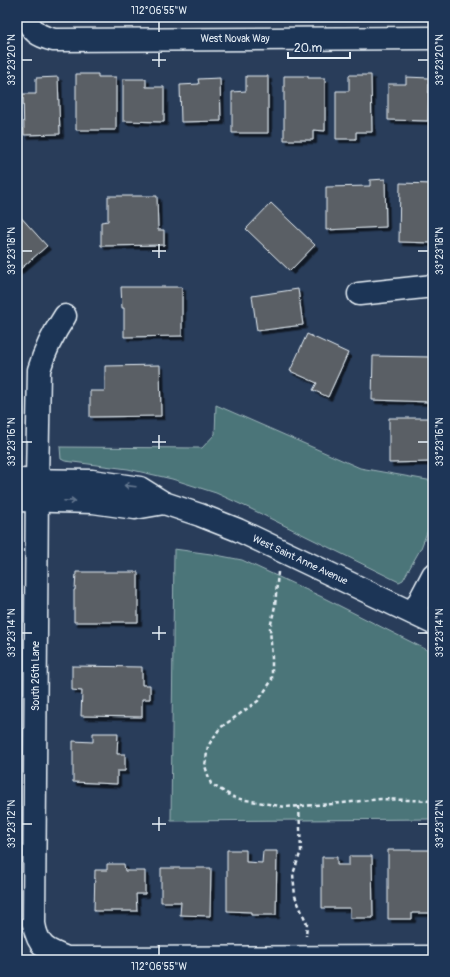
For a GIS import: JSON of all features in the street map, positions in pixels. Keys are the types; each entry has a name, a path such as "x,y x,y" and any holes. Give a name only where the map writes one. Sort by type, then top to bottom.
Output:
{"street":[{"name":"West Novak Way","path":"26,17 30,26 38,35 54,40 433,38"},
{"path":"359,294 433,286"},
{"name":"South 26th Lane","path":"65,316 50,339 43,354 39,370 27,490 34,924 36,936 42,946 52,953 66,958 281,959"},
{"name":"West Saint Anne Avenue","path":"27,490 92,481 140,488 164,503 225,525 413,613 433,624"},
{"path":"413,613 433,575"},
{"path":"281,959 433,957"}],"path":[{"path":"279,551 275,606 270,628 272,680 258,701 220,728 208,746 205,766 211,784 235,798 285,807 382,799 433,801"},
{"path":"299,806 301,851 293,874 295,896 307,924 305,958"}],"green space":[{"path":"216,405 360,468 433,481 433,517 421,548 403,580 399,582 216,493 172,479 128,469 65,461 61,459 60,447 202,448 215,434"},
{"path":"174,549 242,560 322,597 433,653 433,819 171,821"}],"building":[{"path":"76,74 98,74 98,77 116,77 116,130 76,130"},
{"path":"349,75 371,75 372,132 356,132 356,139 336,139 336,91 349,91"},
{"path":"246,76 268,76 268,133 232,133 232,92 246,91"},
{"path":"284,76 325,78 325,131 313,130 313,140 284,140"},
{"path":"58,77 60,134 24,135 23,94 36,94 36,78"},
{"path":"406,77 429,78 428,121 388,120 388,84 406,84"},
{"path":"220,78 221,121 181,122 180,85 199,84 198,79"},
{"path":"123,79 146,79 146,87 164,87 164,122 123,121"},
{"path":"385,179 386,227 326,230 326,187 370,186 370,180"},
{"path":"400,183 433,184 433,243 399,242"},
{"path":"108,196 157,196 158,230 164,230 164,245 101,246 101,222 108,221"},
{"path":"271,203 315,245 290,271 246,229"},
{"path":"17,213 47,246 17,272"},
{"path":"121,287 182,287 182,336 124,337 124,308 122,308"},
{"path":"298,289 303,325 257,331 252,296"},
{"path":"307,334 348,353 328,397 313,390 317,383 290,371"},
{"path":"373,356 431,357 430,402 372,400"},
{"path":"160,365 161,416 90,417 90,391 105,391 105,366"},
{"path":"389,418 429,418 430,462 389,463"},
{"path":"76,572 138,572 138,622 74,622 74,590"},
{"path":"72,666 142,667 142,685 150,685 150,699 142,699 142,717 81,716 82,691 72,690"},
{"path":"93,733 118,733 117,754 125,754 125,771 117,771 117,784 73,782 73,741 93,742"},
{"path":"227,850 246,850 246,862 262,863 263,851 277,851 276,915 251,915 251,912 227,911"},
{"path":"388,850 433,850 433,913 412,913 412,919 388,919"},
{"path":"349,856 372,856 373,918 350,918 350,908 322,908 322,857 337,857 337,865 349,865"},
{"path":"107,864 124,864 125,871 145,871 145,894 136,894 137,911 94,911 95,870 107,870"},
{"path":"161,868 211,868 210,916 180,915 181,902 161,902"}]}
